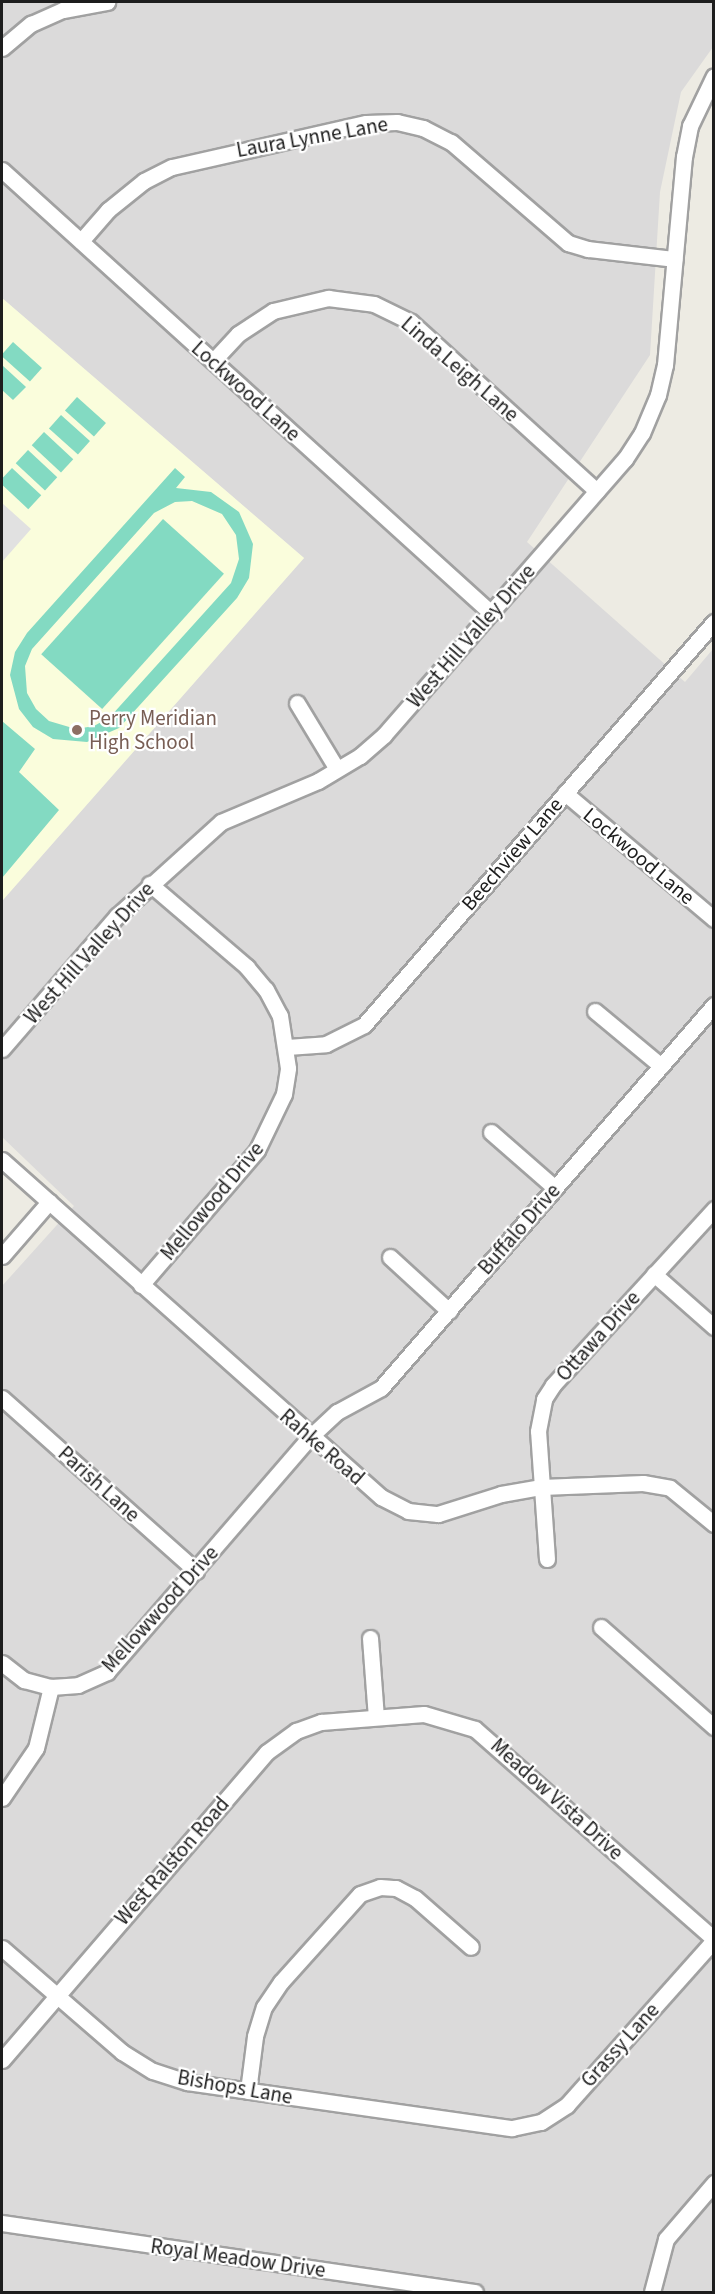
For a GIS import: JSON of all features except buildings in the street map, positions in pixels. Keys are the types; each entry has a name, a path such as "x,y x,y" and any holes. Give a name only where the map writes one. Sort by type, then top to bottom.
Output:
{"street":[{"path":"2,48 31,24 63,10 107,2"},
{"name":"West Hill Valley Drive","path":"2,1049 150,884 221,822 318,781 384,735 597,491 642,433 658,395 690,126 714,76"},
{"name":"Laura Lynne Lane","path":"81,241 117,203 144,181 172,167 366,123 397,122 423,128 451,142 568,243 588,249 674,259"},
{"name":"Lockwood Lane","path":"2,170 491,613"},
{"name":"Linda Leigh Lane","path":"213,361 238,334 273,311 328,298 374,304 411,322 597,491"},
{"name":"Beechview Lane","path":"287,1047 326,1044 364,1025 714,622"},
{"path":"297,703 337,769"},
{"name":"Lockwood Lane","path":"566,793 714,919"},
{"name":"Mellowood Drive","path":"141,1285 269,1132 284,1094 287,1047 279,1016 266,990 247,966 150,884"},
{"name":"Buffalo Drive","path":"310,1437 337,1412 381,1388 714,1005"},
{"path":"595,1011 661,1066"},
{"path":"491,1132 555,1188"},
{"name":"Rahke Road","path":"2,1160 310,1437 381,1497 408,1511 438,1514 501,1494 541,1487 643,1483 661,1486 687,1499 714,1524"},
{"path":"2,1256 49,1202"},
{"name":"Ottawa Drive","path":"547,1559 538,1431 544,1399 714,1209"},
{"path":"390,1257 449,1311"},
{"path":"654,1274 714,1327"},
{"name":"Parish Lane","path":"2,1398 196,1571"},
{"name":"Mellowwood Drive","path":"51,1687 78,1685 107,1672 310,1437"},
{"path":"601,1627 714,1727"},
{"path":"370,1638 375,1717"},
{"path":"2,1663 24,1680 51,1687 36,1748 2,1798"},
{"name":"Meadow Vista Drive","path":"375,1717 440,1716 484,1735 714,1940"},
{"name":"West Ralston Road","path":"2,2060 274,1745 311,1725 375,1717"},
{"path":"248,2091 255,2036 264,2007 281,1982 360,1894 380,1887 396,1888 415,1898 471,1947"},
{"name":"Grassy Lane","path":"512,2128 541,2122 567,2105 714,1940"},
{"name":"Bishops Lane","path":"2,1948 122,2052 153,2071 187,2082 512,2128"},
{"path":"652,2292 666,2239 714,2183"},
{"name":"Royal Meadow Drive","path":"2,2223 475,2292"}],"shaded area":[{"path":"2,2 713,2 713,47 681,92 660,192 650,355 527,542 685,682 713,649 713,2292 2,2292 2,1286 74,1206 2,1137 2,901 304,558 2,298"},
{"name":"Perry Meridian High School","path":"2,298 304,558 2,901"},
{"path":"2,503 31,529 2,562"}],"green space":[{"path":"13,342 42,368 30,381 2,356"},
{"path":"2,365 26,387 13,400 2,390"},
{"path":"77,397 106,423 94,436 65,410"},
{"path":"61,415 90,441 78,454 49,428"},
{"path":"44,432 73,459 61,472 32,445"},
{"path":"28,450 57,477 45,490 16,463"},
{"path":"12,468 41,495 28,509 2,485 2,479"},
{"path":"175,468 185,477 176,488 211,492 239,512 253,544 249,578 237,598 119,728 87,742 53,739 33,727 19,709 10,675 15,652 27,633","holes":["192,501 222,514 236,535 239,559 231,583 110,717 94,726 76,729 49,721 36,709 27,693 25,666 32,649 154,513 175,502"]},
{"path":"163,519 224,574 102,709 41,654"},
{"path":"2,721 35,749 19,772 59,810 2,878"}],"place":[{"name":"Perry Meridian High School","path":"77,730"}]}
